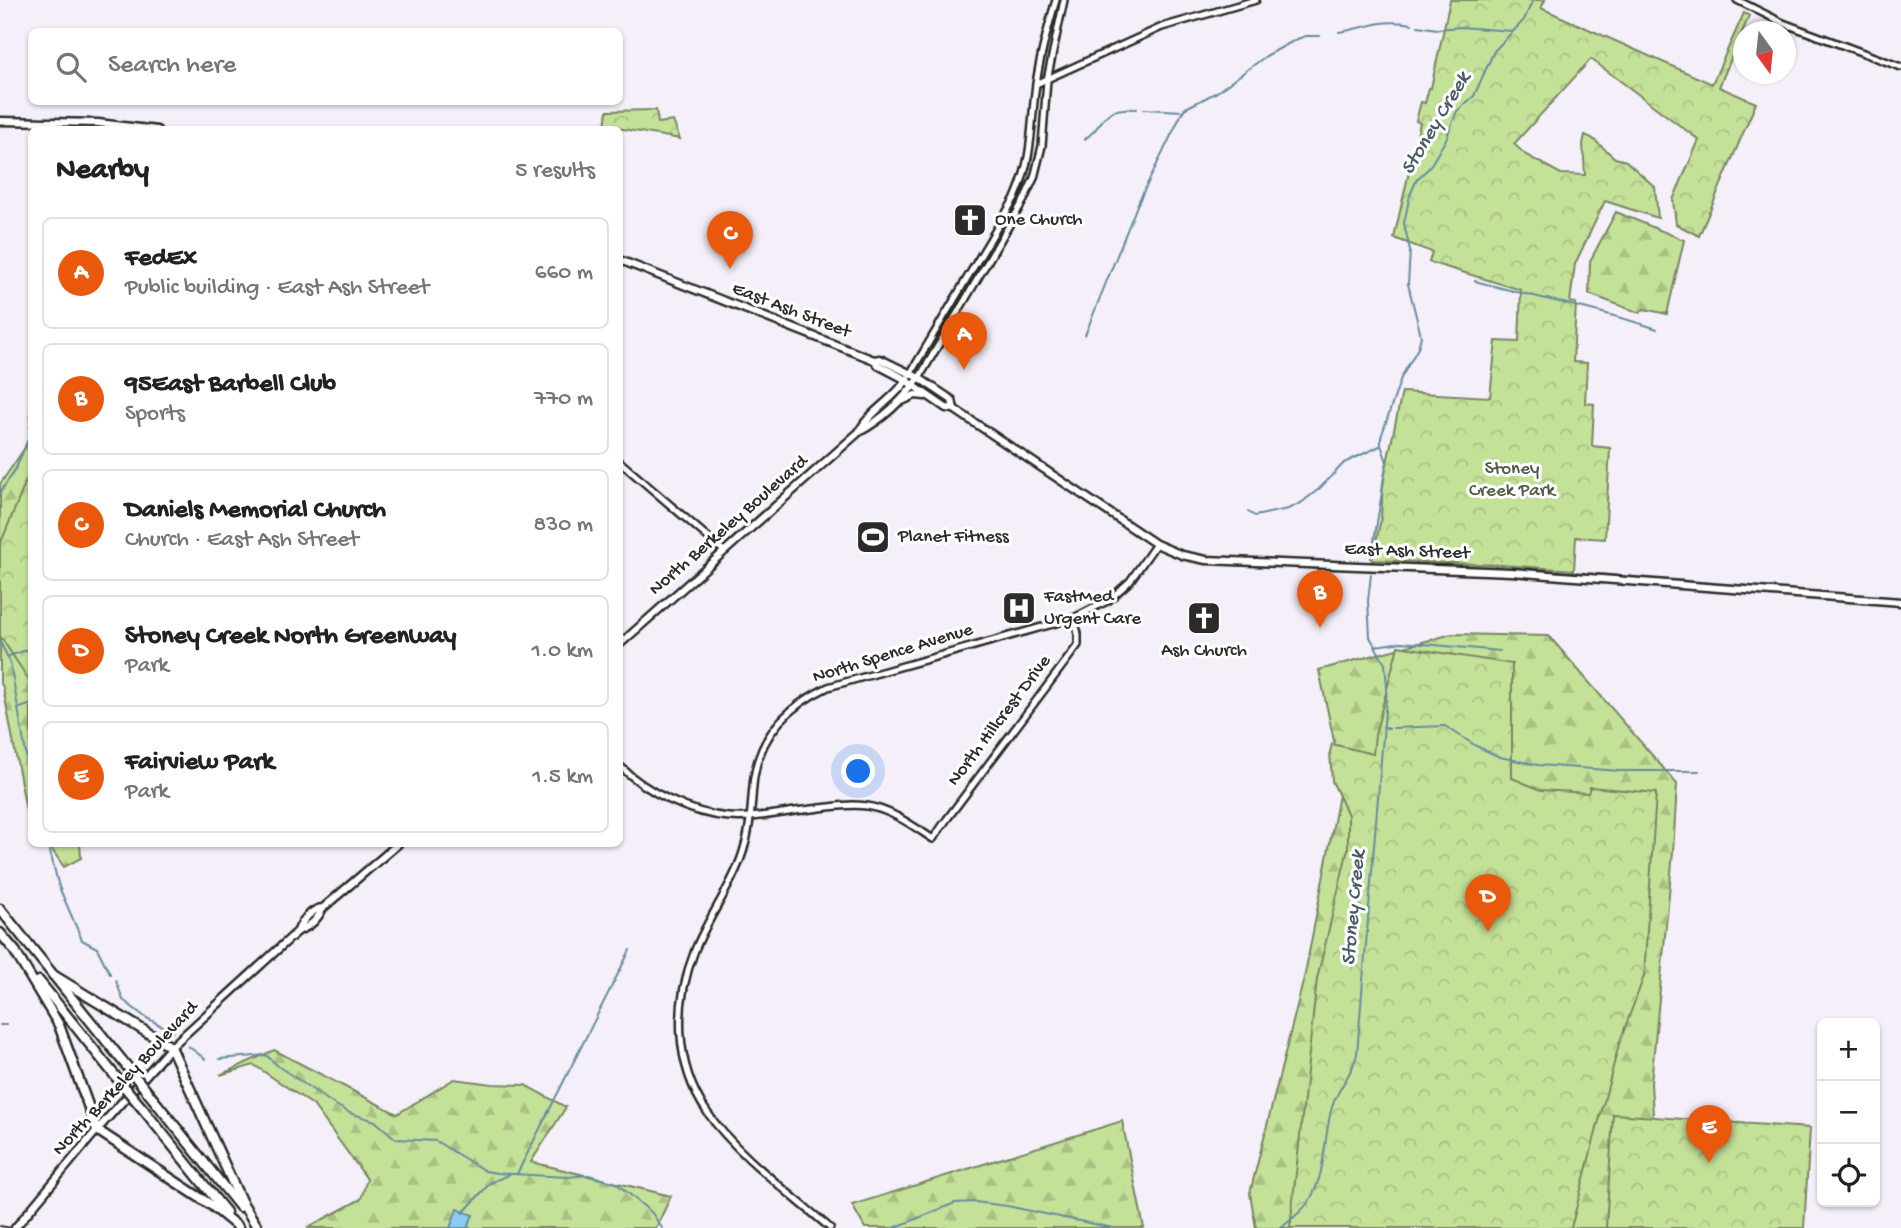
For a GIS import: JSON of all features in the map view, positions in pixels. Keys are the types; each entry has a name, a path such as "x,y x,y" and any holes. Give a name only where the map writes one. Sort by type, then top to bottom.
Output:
{"highway":[{"path":"0,909 258,1228"},
{"path":"0,933 238,1228"},
{"path":"14,950 60,1025 97,1130 211,1205 238,1228"},
{"path":"53,975 171,1047 241,1201 258,1228"}],"main road":[{"path":"0,121 123,126"},
{"name":"East Ash Street","path":"623,261 874,360 878,365 908,377 919,379 952,400 954,409"},
{"name":"East Ash Street","path":"908,377 914,385 946,408 954,409 1156,544 1182,555 1206,560 1510,572 1901,602"},
{"name":"North Berkeley Boulevard","path":"859,432 864,422 899,391 908,377"},
{"name":"North Berkeley Boulevard","path":"623,641 859,432 897,403 919,379"},
{"path":"897,403 918,395 930,397"},
{"name":"North Berkeley Boulevard","path":"15,1228 171,1047 298,931 300,925 316,909 323,908 394,847"}],"street":[{"path":"908,377 1016,196 1024,178 1031,150 1036,84 1056,0"},
{"path":"919,379 1024,200 1034,178 1042,146 1046,80 1065,0"},
{"path":"1036,84 1161,27 1256,0"},
{"path":"1737,0 1783,23 1901,66"},
{"path":"623,465 724,551"},
{"name":"North Spence Avenue","path":"830,1228 737,1147 707,1112 687,1074 680,1031 682,989 696,948 745,847 751,816 754,775 767,739 803,699 828,687 1074,618 1109,600 1130,581 1156,544"},
{"name":"North Hillcrest Drive","path":"751,816 851,805 868,806 896,816 933,839 1077,645 1078,634 1074,618"},
{"path":"623,769 632,779 709,814 751,816"}],"green space":[{"name":"Stoney Creek Park","path":"1450,0 1545,0 1541,8 1712,84 1733,37 1733,54 1719,87 1756,103 1699,236 1676,224 1673,200 1699,140 1591,59 1514,144 1526,155 1561,174 1585,175 1585,135 1615,158 1626,161 1655,187 1658,218 1605,201 1575,264 1570,302 1576,303 1573,362 1587,363 1585,403 1594,404 1592,446 1610,448 1605,539 1576,537 1574,570 1372,560 1381,519 1383,482 1402,392 1490,397 1496,341 1519,342 1521,290 1429,262 1432,252 1394,238 1420,123 1416,121 1421,102 1425,103 1431,88"},
{"name":"Stoney Creek Park","path":"1744,13 1749,16 1747,21 1740,21"},
{"path":"656,110 658,123 673,121 680,139 623,129 623,126 605,126 607,111"},
{"path":"1616,212 1684,240 1667,314 1644,309 1640,313 1589,294 1590,261"},
{"path":"28,443 28,813 0,682 0,484"},
{"path":"28,476 28,678 0,636 0,545"},
{"path":"1452,634 1549,636 1677,784 1651,1083 1659,1212 1656,1228 1256,1228 1250,1193 1305,974 1342,779 1319,670"},
{"path":"1398,646 1512,664 1512,778 1541,790 1588,793 1590,787 1656,793 1644,976 1619,1044 1571,1228 1290,1228 1317,979 1348,849 1348,815 1332,781 1330,752 1332,744 1373,754 1375,735"},
{"path":"50,847 80,847 81,858 64,867"},
{"path":"274,1050 397,1114 454,1079 525,1085 566,1107 531,1162 671,1196 656,1228 307,1228 361,1199 367,1179 313,1105 254,1065 220,1075"},
{"path":"1613,1114 1810,1128 1804,1228 1606,1228"},
{"path":"1122,1121 1144,1228 865,1228 852,1205"}],"water":[{"path":"457,1209 473,1215 467,1228 450,1228"}],"waterway":[{"name":"Stoney Creek","path":"1371,559 1387,462 1381,437 1401,378 1418,348 1421,336 1408,284 1410,251 1404,223 1410,195 1417,179 1429,168 1446,139 1457,111 1474,96 1494,51 1524,20 1533,0"},
{"path":"1339,32 1384,23 1412,24"},
{"path":"1418,26 1512,31"},
{"path":"1085,335 1138,203 1184,109 1217,92 1266,56 1297,39 1320,36"},
{"path":"1085,139 1110,113 1137,109"},
{"path":"1144,109 1183,111"},
{"path":"1475,281 1657,329"},
{"path":"0,493 16,468 28,439"},
{"path":"1248,512 1255,516 1288,509 1301,503 1344,463 1380,446"},
{"name":"Stoney Creek","path":"1281,1228 1304,1207 1314,1192 1321,1172 1332,1107 1357,1054 1387,687 1385,664 1370,637 1368,601 1371,574"},
{"path":"0,642 10,662 28,766"},
{"path":"1376,646 1402,642 1500,651"},
{"path":"9,656 28,649"},
{"path":"20,708 28,705"},
{"path":"1393,728 1445,726 1476,746 1500,757 1538,765 1620,771 1699,771"},
{"path":"1383,727 1389,729"},
{"path":"49,847 59,887 82,940 97,948 110,974"},
{"path":"517,1174 630,950"},
{"path":"116,981 123,1000 145,1017 173,1032"},
{"path":"0,1025 6,1025"},
{"path":"188,1046 205,1059"},
{"path":"219,1059 266,1055 332,1103 350,1113 375,1121 396,1139 436,1141 485,1171 567,1177 589,1175 616,1183 652,1213 662,1228"},
{"path":"463,1213 490,1183 508,1175"},
{"path":"894,1228 955,1203 975,1202 1113,1228"}],"railway":[{"path":"0,1226 11,1228"}],"place":[{"name":"One Church","path":"970,220"},
{"name":"Daniels Memorial Church","path":"730,269"},
{"name":"FedEx","path":"964,370"},
{"name":"Planet Fitness","path":"873,537"},
{"name":"FastMed Urgent Care","path":"1019,608"},
{"name":"Ash Church","path":"1204,618"},
{"name":"95East Barbell Club","path":"1320,628"},
{"name":"Stoney Creek North Greenway","path":"1488,932"},
{"name":"Fairview Park","path":"1709,1163"}]}
